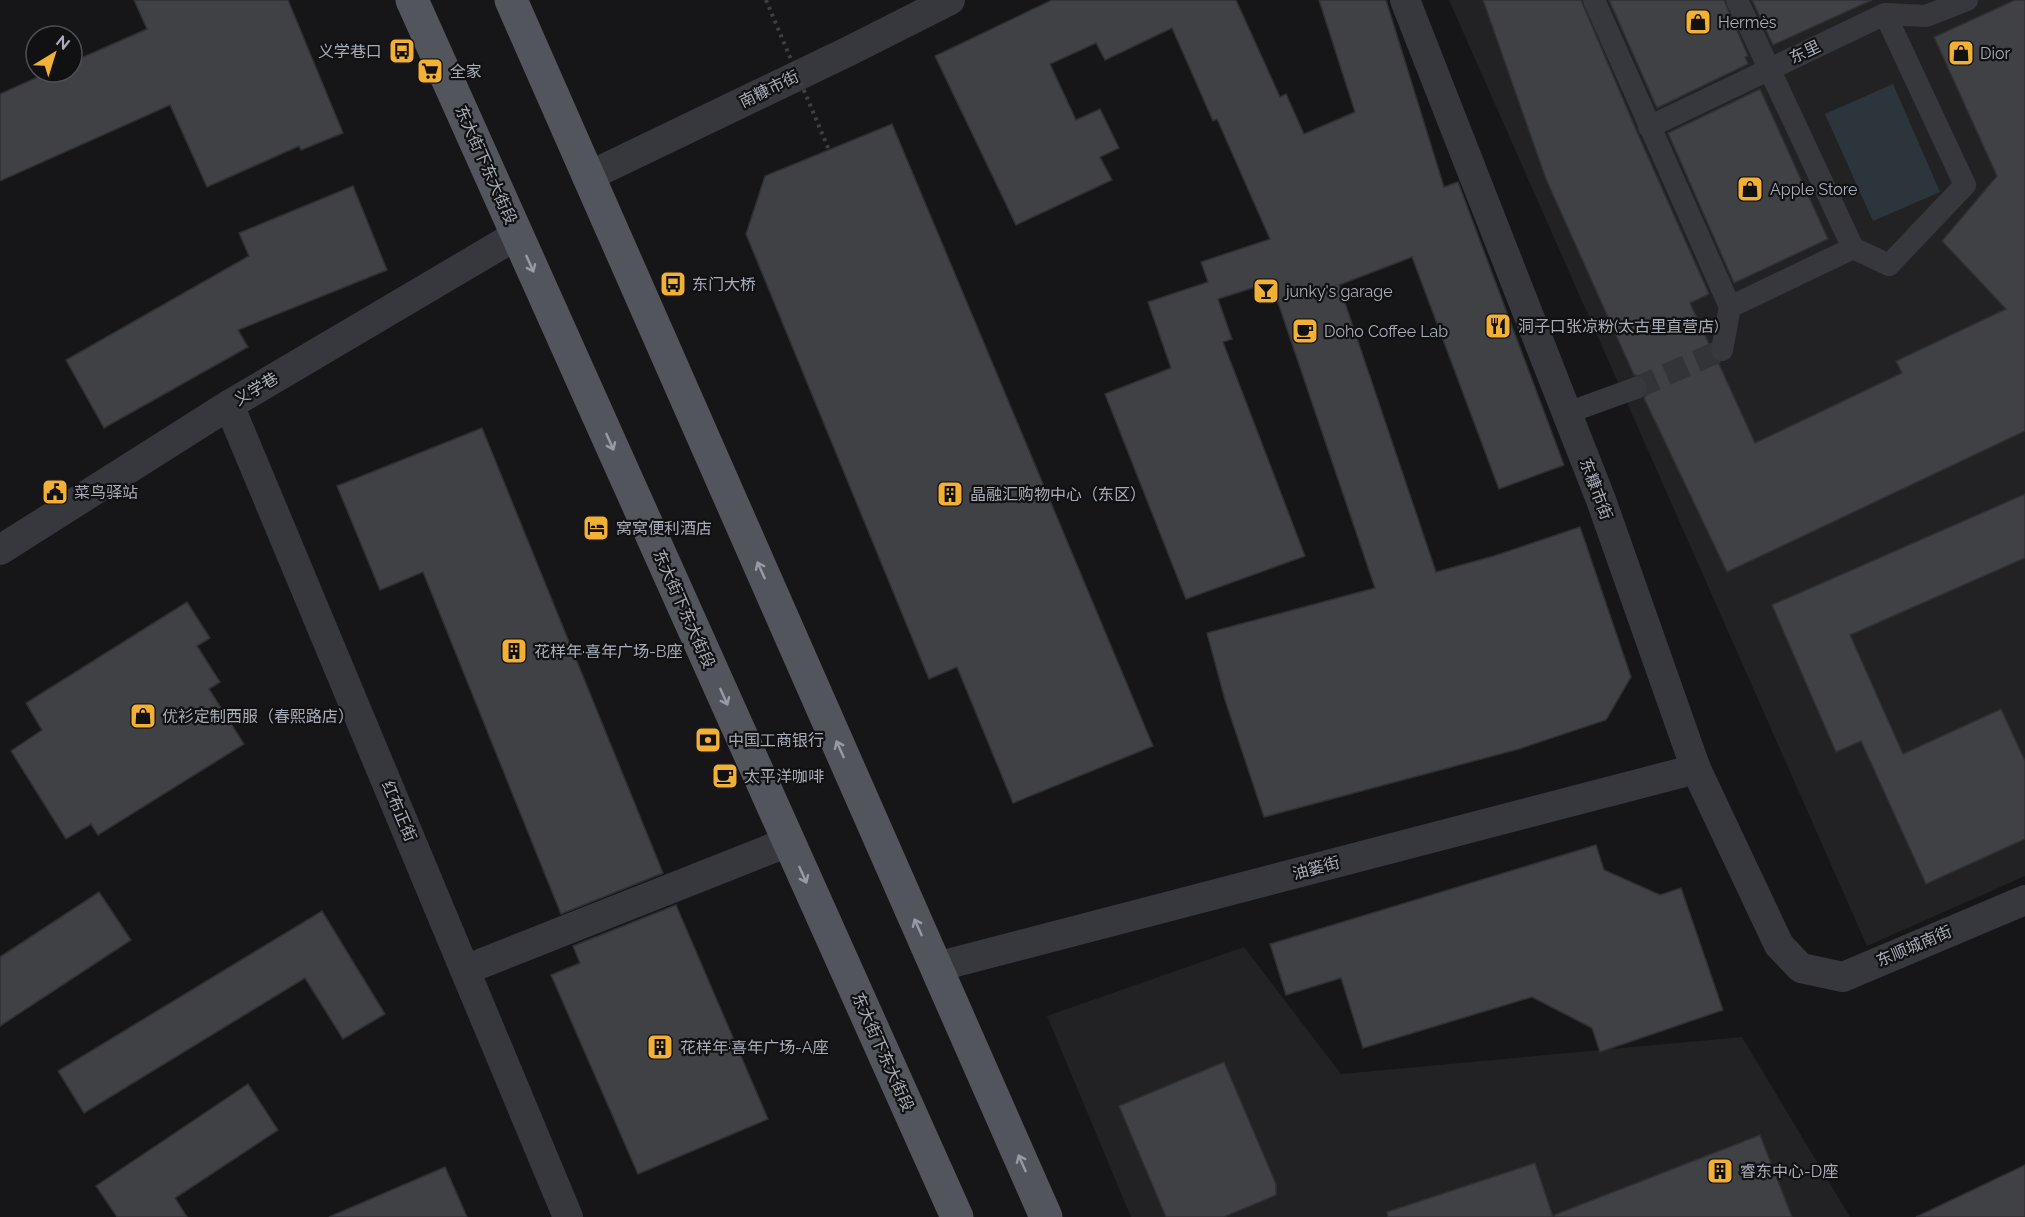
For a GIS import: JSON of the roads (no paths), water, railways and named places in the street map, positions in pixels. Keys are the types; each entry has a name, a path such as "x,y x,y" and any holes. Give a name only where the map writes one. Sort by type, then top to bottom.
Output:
{"main road":[{"name":"东大街下东大街段","path":"412,0 957,1217"},
{"path":"511,0 1046,1217"}],"street":[{"name":"南糠市街","path":"587,177 848,52 950,0"},
{"name":"东糠市街","path":"1405,0 1601,500 1696,769 1779,945 1801,968"},
{"path":"1594,0 1730,307 1722,350"},
{"path":"1737,0 1853,248 1889,265 1965,185 1885,14"},
{"name":"东里","path":"1649,127 1885,14 1966,0"},
{"name":"义学巷","path":"0,550 229,405 517,235"},
{"path":"1730,307 1853,248"},
{"path":"1567,412 1636,388"},
{"name":"红布正街","path":"229,405 568,1217"},
{"name":"油篓街","path":"936,967 1696,769"},
{"path":"465,970 788,842"},
{"name":"东顺城南街","path":"1801,968 1843,977 2025,900"}],"tunnel":[{"path":"1636,388 1722,350"}],"place":[{"name":"Hermès","path":"1698,22"},
{"name":"义学巷口","path":"402,51"},
{"name":"Dior","path":"1961,53"},
{"name":"全家","path":"430,71"},
{"name":"Apple Store","path":"1750,189"},
{"name":"东门大桥","path":"673,284"},
{"name":"junky's garage","path":"1266,291"},
{"name":"洞子口张凉粉(太古里直营店)","path":"1498,326"},
{"name":"Doho Coffee Lab","path":"1305,331"},
{"name":"菜鸟驿站","path":"55,492"},
{"name":"晶融汇购物中心（东区）","path":"950,494"},
{"name":"窝窝便利酒店","path":"596,528"},
{"name":"花样年·喜年广场-B座","path":"514,651"},
{"name":"优衫定制西服（春熙路店）","path":"143,716"},
{"name":"中国工商银行","path":"708,740"},
{"name":"太平洋咖啡","path":"725,776"},
{"name":"花样年·喜年广场-A座","path":"660,1047"},
{"name":"睿东中心-D座","path":"1720,1171"}]}
